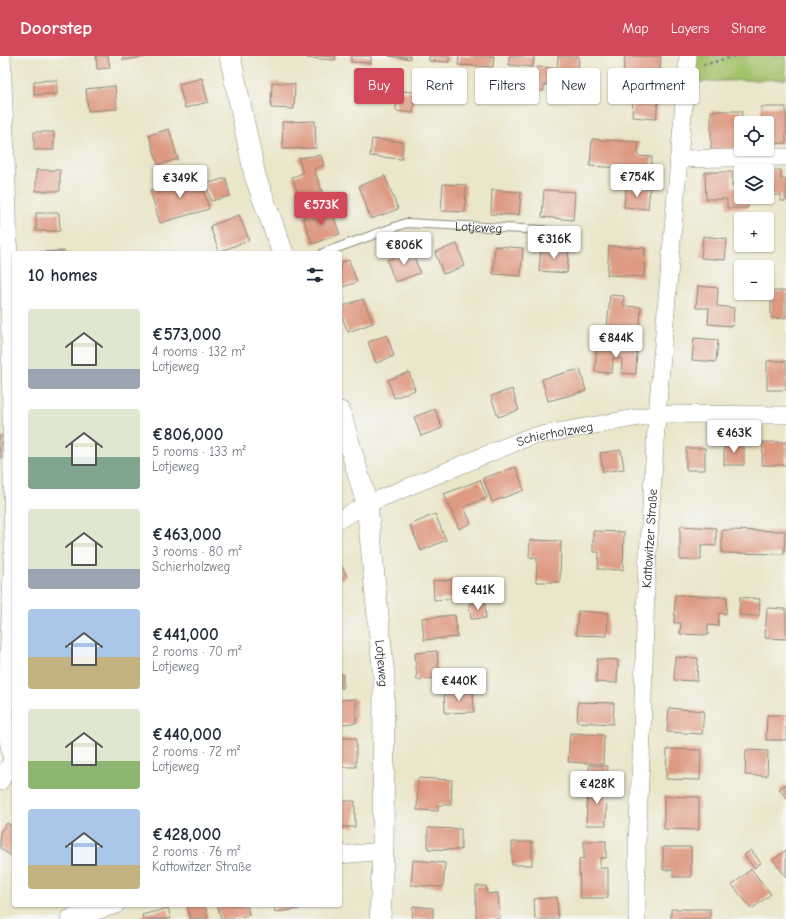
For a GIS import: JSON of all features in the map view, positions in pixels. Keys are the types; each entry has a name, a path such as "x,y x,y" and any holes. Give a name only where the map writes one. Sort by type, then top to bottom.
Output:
{"street":[{"path":"2,56 8,210 12,483"},
{"path":"230,56 255,176 282,251"},
{"name":"Kattowitzer Straße","path":"637,919 637,844 642,736 646,586 657,414 678,159 688,62"},
{"path":"678,159 786,157"},
{"name":"Schierholzweg","path":"342,518 367,504 529,437 657,414 786,415"},
{"name":"Lotjeweg","path":"342,419 367,504 384,678 383,850 380,919"},
{"path":"12,567 3,715 12,754"},
{"path":"0,782 12,760"},
{"path":"342,855 383,850"},
{"path":"69,919 109,907"}],"lane":[{"name":"Lotjeweg","path":"329,251 406,224 544,230"}],"path":[{"path":"688,62 735,56"}],"green space":[{"path":"694,56 786,56 786,79 699,82 699,68 693,68"}],"building":[{"path":"96,56 108,56 110,68 97,69"},
{"path":"123,56 145,56 145,57 123,60"},
{"path":"307,56 336,56 335,60 307,58"},
{"path":"351,56 371,56 371,63 351,62"},
{"path":"389,56 410,56 410,59"},
{"path":"429,56 449,56 449,62 429,61"},
{"path":"459,56 494,56 493,67 458,65"},
{"path":"509,56 534,56 533,67 509,65"},
{"path":"558,56 579,56 578,68 557,68"},
{"path":"625,56 661,56 660,68 624,68"},
{"path":"537,67 555,68 547,68 547,85 544,85 544,91 539,91 539,68"},
{"path":"202,78 208,102 185,108 179,84"},
{"path":"57,80 57,94 34,95 34,81"},
{"path":"272,82 295,84 294,109 271,108"},
{"path":"115,86 117,109 88,111 86,89"},
{"path":"404,91 412,92 412,104 414,104 413,113 396,111 396,104 404,104"},
{"path":"633,104 658,104 656,119 632,117"},
{"path":"761,107 786,107 786,143 774,144 774,116 762,116"},
{"path":"711,111 742,111 742,116 734,116 734,150 711,150"},
{"path":"315,121 316,148 283,149 282,122"},
{"path":"169,129 178,159 158,165 149,135"},
{"path":"34,132 54,132 54,150 34,150"},
{"path":"372,139 403,142 402,159 370,156"},
{"path":"592,139 639,142 638,156 652,157 650,179 636,178 637,169 590,166"},
{"path":"321,155 324,165 314,169 323,194 301,202 292,177 303,173 298,158"},
{"path":"36,170 60,170 60,191 36,191"},
{"path":"774,170 781,170 781,179 786,179 786,201 781,201 781,195 774,195"},
{"path":"705,172 732,172 734,204 748,204 748,208 727,208 727,199 706,199"},
{"path":"199,175 209,209 160,223 150,190"},
{"path":"385,176 398,209 371,219 359,186"},
{"path":"226,178 230,196 211,201 206,184"},
{"path":"443,184 466,185 465,212 441,211"},
{"path":"626,187 650,188 648,209 624,207"},
{"path":"492,190 521,192 519,215 491,214"},
{"path":"544,190 575,192 573,220 542,217"},
{"path":"330,207 340,234 312,244 303,217"},
{"path":"36,213 59,213 60,231 36,231"},
{"path":"239,215 249,240 219,251 210,226"},
{"path":"703,236 727,239 725,260 701,258"},
{"path":"457,244 465,266 443,274 435,252"},
{"path":"495,246 523,248 521,276 493,274"},
{"path":"541,246 569,248 567,273 539,271"},
{"path":"609,246 645,248 644,277 607,275"},
{"path":"412,251 420,273 395,282 387,260"},
{"path":"349,260 357,282 342,287 342,262"},
{"path":"698,286 718,288 717,306 734,308 733,326 708,324 709,308 696,308"},
{"path":"774,291 786,291 786,318 771,318 771,300 774,300"},
{"path":"610,295 624,296 623,306 641,307 639,335 617,333 617,330 607,329"},
{"path":"363,299 373,323 348,332 342,317 342,306"},
{"path":"387,335 394,356 376,363 368,342"},
{"path":"694,338 718,340 716,362 692,360"},
{"path":"597,344 613,344 613,347 637,348 636,374 621,373 622,359 613,358 612,373 595,372"},
{"path":"767,361 786,361 786,390 767,390"},
{"path":"580,369 586,391 548,401 542,379"},
{"path":"409,372 415,390 394,398 388,380"},
{"path":"512,389 519,410 498,417 491,396"},
{"path":"435,409 442,428 421,436 414,417"},
{"path":"0,436 3,436 3,458 0,458"},
{"path":"763,442 786,442 786,465 762,465"},
{"path":"724,443 744,443 744,465 724,465"},
{"path":"686,448 705,448 705,470 686,470"},
{"path":"621,450 624,469 603,472 600,453"},
{"path":"516,467 524,490 492,502 483,478"},
{"path":"480,480 487,498 464,507 471,523 459,529 444,494"},
{"path":"435,514 446,540 421,551 410,525"},
{"path":"680,526 716,528 716,546 701,545 701,560 680,560"},
{"path":"722,530 785,531 784,554 722,553"},
{"path":"593,531 624,532 623,570 598,569 599,552 593,552"},
{"path":"530,540 561,541 560,582 536,582 537,558 529,557"},
{"path":"342,567 347,576 342,579"},
{"path":"460,579 462,598 434,600 433,581"},
{"path":"675,595 727,597 726,614 719,613 718,626 708,625 708,635 680,634 681,623 674,623"},
{"path":"740,597 760,599 759,616 739,615"},
{"path":"485,602 486,618 471,619 469,604"},
{"path":"767,608 786,609 786,639 765,638"},
{"path":"578,611 608,613 607,636 576,635"},
{"path":"455,615 457,637 424,640 422,618"},
{"path":"437,651 439,678 417,680 415,653"},
{"path":"675,657 698,658 697,681 674,680"},
{"path":"597,659 618,660 617,683 596,682"},
{"path":"342,674 343,674 342,688"},
{"path":"473,690 474,712 445,713 444,691"},
{"path":"356,699 356,723 342,724 342,700"},
{"path":"578,702 614,703 613,724 577,722"},
{"path":"669,708 704,711 702,734 667,732"},
{"path":"767,715 786,715 786,740 766,740"},
{"path":"570,733 604,735 603,764 568,762"},
{"path":"342,738 356,738 356,767 342,767"},
{"path":"667,749 701,750 700,780 666,779"},
{"path":"746,750 768,751 767,776 745,775"},
{"path":"589,765 608,766 607,777 589,776"},
{"path":"418,778 452,780 451,805 438,805 438,811 417,810"},
{"path":"786,784 786,798 779,789"},
{"path":"588,785 607,785 606,825 586,825"},
{"path":"664,796 699,797 699,830 664,829"},
{"path":"342,801 355,801 355,827 342,827"},
{"path":"7,823 12,827 12,857 0,848 0,832"},
{"path":"428,828 461,829 461,850 428,849"},
{"path":"584,841 606,841 606,858 600,858 600,868 608,868 608,898 580,898 579,859 584,858"},
{"path":"512,842 532,842 532,865 512,865"},
{"path":"663,847 691,847 691,877 673,877 673,870 663,870"},
{"path":"751,850 761,863 754,868 744,855"},
{"path":"786,850 786,877 773,860"},
{"path":"413,860 445,863 443,887 411,885"},
{"path":"751,869 771,894 752,909 732,885"},
{"path":"476,886 486,886 487,894 498,893 500,919 476,919"},
{"path":"557,897 558,919 535,919 534,899"},
{"path":"413,906 433,908 433,919 412,919"},
{"path":"187,907 205,907 208,918 190,919"},
{"path":"218,907 247,907 249,915 234,919 221,919"},
{"path":"274,907 298,907 299,909 275,912"},
{"path":"168,908 171,919 143,919 142,915"},
{"path":"671,909 710,909 710,919 671,919"}]}
